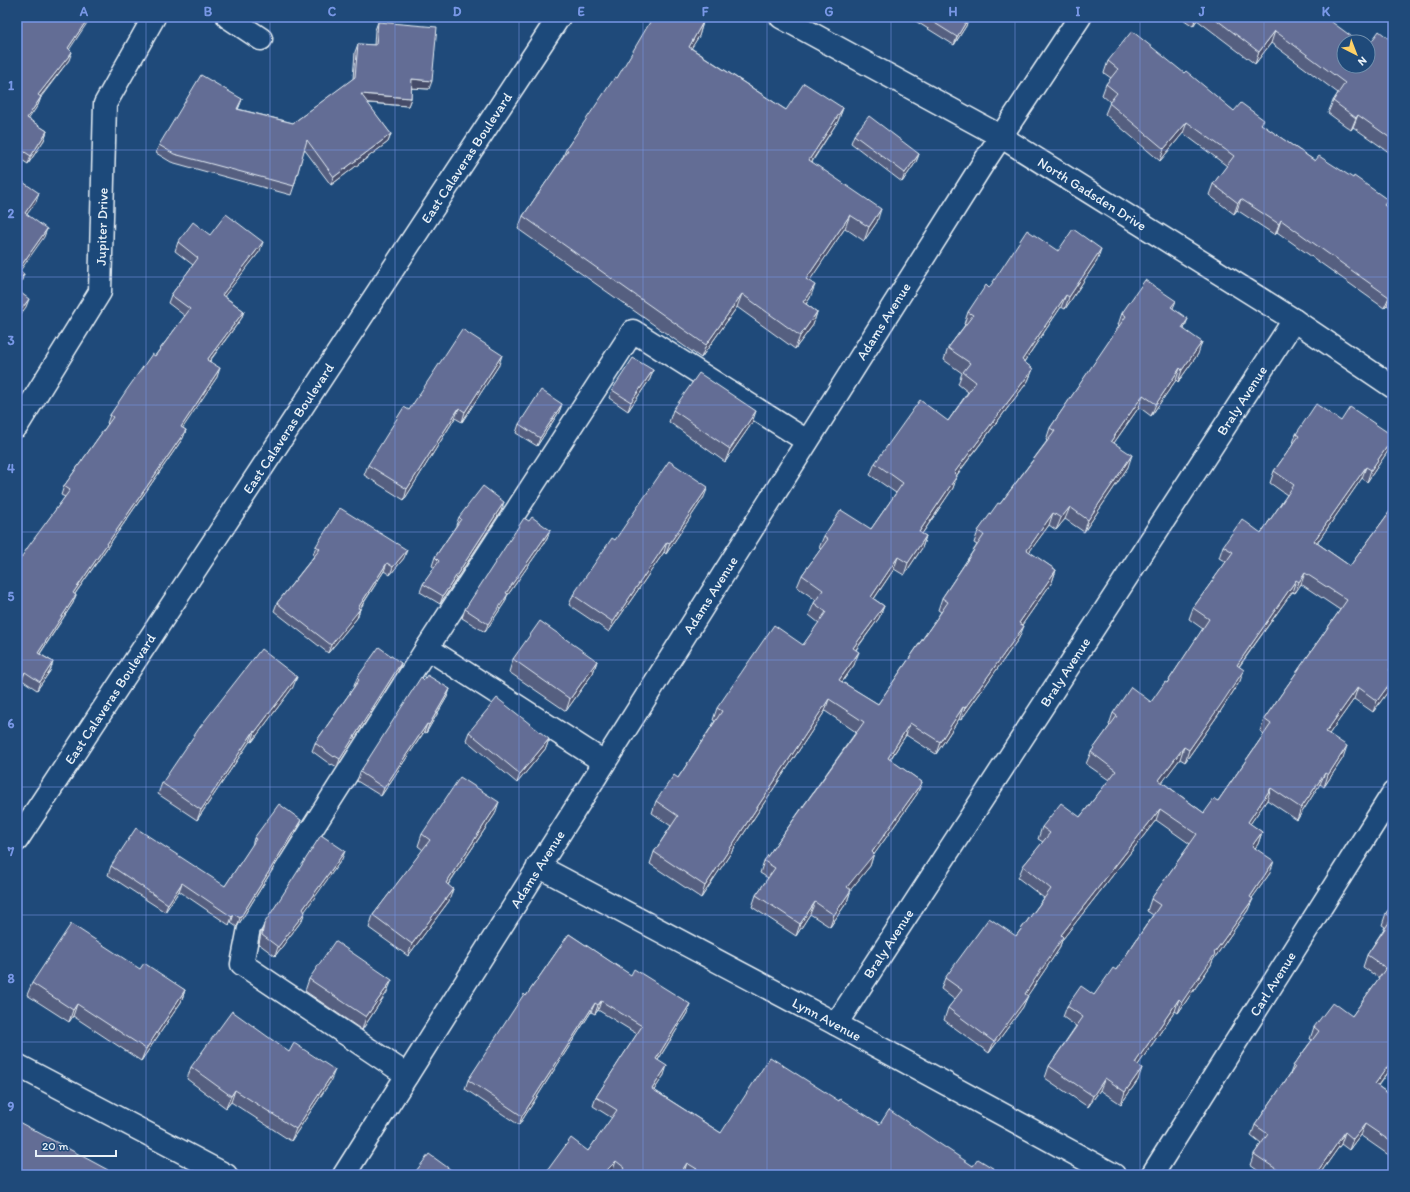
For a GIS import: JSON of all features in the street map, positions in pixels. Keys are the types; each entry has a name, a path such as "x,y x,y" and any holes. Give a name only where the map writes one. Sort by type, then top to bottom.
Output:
{"street":[{"name":"Jupiter Drive","path":"17,426 100,292 105,104 154,17"},
{"path":"228,17 261,39"},
{"name":"East Calaveras Boulevard","path":"17,840 559,17"},
{"name":"North Gadsden Drive","path":"781,17 1000,136 1294,320 1393,387"},
{"name":"Adams Avenue","path":"344,1175 1000,136 1080,17"},
{"name":"Braly Avenue","path":"836,1024 1294,320"},
{"path":"407,1074 242,964 249,928 427,648 634,331 807,441"},
{"path":"427,648 604,762"},
{"name":"Carl Avenue","path":"1152,1175 1393,793"},
{"name":"Lynn Avenue","path":"538,866 836,1024 1114,1175"},
{"path":"17,1065 226,1175"}],"building":[{"path":"17,17 89,17 68,48 72,52 38,95 41,97 27,118 47,131 31,156 17,147"},
{"path":"653,17 694,17 703,22 689,47 786,110 804,83 843,108 809,160 881,209 869,227 850,215 806,279 815,285 803,302 817,312 800,336 742,294 706,345 523,216 615,77 617,78"},
{"path":"925,17 969,17 957,37"},
{"path":"1213,17 1325,17 1348,34 1336,34 1336,74 1376,74 1376,35 1379,31 1393,42 1393,140 1358,115 1356,118 1333,101 1345,83 1275,31 1259,52"},
{"path":"378,22 437,27 432,81 412,79 411,98 361,94 391,134 334,177 307,140 294,186 174,154 159,145 201,75 242,99 237,109 293,123 355,77 358,44 376,45"},
{"path":"1132,31 1184,73 1186,71 1234,111 1241,103 1264,120 1261,124 1315,161 1319,156 1353,178 1354,176 1388,200 1384,205 1393,212 1393,295 1391,294 1389,297 1281,220 1279,224 1241,199 1238,203 1213,184 1234,156 1187,122 1164,149 1109,103 1117,93 1106,84 1118,69 1108,61"},
{"path":"869,116 919,154 905,173 854,135"},
{"path":"17,178 39,193 25,213 47,229 18,270 24,274 17,284"},
{"path":"226,214 263,242 222,295 244,311 207,360 220,368 181,427 186,430 73,593 76,595 38,653 53,662 40,682 25,672 17,686 17,564 70,490 64,486 113,417 110,415 126,391 152,354 155,356 190,309 171,295 198,258 178,242 193,222 210,235"},
{"path":"1073,229 1101,249 1069,297 1066,295 1022,360 1033,369 954,473 957,476 919,532 926,536 908,563 898,557 871,597 884,606 853,648 859,652 839,680 878,704 948,602 942,598 984,535 978,531 998,503 1000,504 1055,431 1050,428 1126,316 1122,313 1145,280 1176,301 1171,307 1188,319 1182,328 1202,342 1182,370 1180,368 1156,404 1143,395 1111,441 1132,455 1088,520 1070,507 1061,518 1053,513 1027,550 1056,570 1019,623 1024,626 965,708 963,707 940,742 910,723 888,758 922,782 872,852 874,854 847,887 851,890 834,915 815,902 800,924 756,895 775,868 764,861 864,722 829,699 705,886 654,852 678,816 656,801 674,775 678,778 722,711 717,708 774,625 803,645 826,612 814,603 823,590 802,575 828,539 824,536 841,510 871,529 903,483 875,463 920,400 948,421 976,382 963,372 970,363 948,348 973,315 968,312 986,285 989,288 1027,230 1058,251"},
{"path":"17,290 29,299 17,315"},
{"path":"462,329 502,355 465,412 459,408 407,489 368,465 404,407 409,410"},
{"path":"633,358 653,370 631,402 612,390"},
{"path":"699,373 756,411 730,449 673,410"},
{"path":"541,390 562,404 540,438 519,424"},
{"path":"1316,404 1341,421 1350,407 1393,436 1371,470 1366,467 1314,541 1350,566 1393,507 1393,665 1389,670 1393,673 1393,679 1377,701 1358,687 1326,732 1347,746 1328,775 1325,773 1301,808 1271,788 1248,822 1262,832 1252,846 1274,861 1250,897 1253,899 1214,953 1215,954 1182,1002 1179,999 1135,1063 1142,1068 1125,1092 1105,1078 1093,1096 1049,1066 1083,1017 1067,1006 1081,986 1094,995 1113,968 1116,970 1160,905 1151,899 1197,834 1160,809 1061,935 1063,937 1025,994 1028,996 994,1042 948,1008 962,990 945,978 989,918 1016,936 1051,889 1023,866 1050,833 1042,827 1061,803 1080,817 1116,771 1091,752 1117,716 1113,713 1131,687 1151,702 1165,682 1167,683 1209,619 1193,608 1233,552 1223,546 1242,519 1261,533 1294,485 1274,471 1299,436 1296,434","holes":["1305,573 1347,600 1264,719 1271,724 1218,801 1214,799 1204,813 1159,780 1184,747 1189,750 1222,703 1244,670 1237,665 1296,580 1299,582"]},
{"path":"669,461 708,487 670,543 667,542 613,622 573,595 612,538 615,540"},
{"path":"483,486 504,502 443,596 423,584 439,561 435,557 461,519 459,517"},
{"path":"340,508 407,550 393,567 387,563 358,608 360,609 331,645 277,603 320,549 316,546"},
{"path":"532,517 550,530 506,593 508,594 488,624 465,609 524,518 529,521"},
{"path":"540,621 597,661 570,699 513,659"},
{"path":"379,647 401,663 340,759 335,756 334,757 315,743 359,680 357,678"},
{"path":"261,649 297,677 255,732 254,731 201,810 162,783 200,727"},
{"path":"427,675 450,689 429,725 427,724 384,788 360,772 421,677 424,680"},
{"path":"497,698 549,739 520,774 469,732"},
{"path":"460,777 499,802 446,883 453,889 412,944 373,915 430,840 422,834"},
{"path":"279,804 301,820 240,918 234,914 232,917 182,883 168,904 111,866 136,828 225,886 256,839 254,838"},
{"path":"321,835 345,851 303,909 305,912 278,947 262,935 264,924"},
{"path":"1393,904 1393,1059 1375,1084 1393,1097 1393,1143 1365,1124 1353,1139 1345,1132 1315,1175 1285,1175 1254,1154 1268,1134 1255,1125 1295,1067 1293,1066 1319,1031 1314,1027 1333,1002 1352,1016 1386,968 1367,955 1392,918 1386,913"},
{"path":"71,924 140,969 144,963 185,990 146,1049 77,1004 73,1010 32,983"},
{"path":"569,934 631,975 634,969 690,1004 656,1059 667,1066 652,1089 721,1133 770,1057 839,1101 840,1099 880,1124 889,1110 973,1166 978,1159 1004,1175 707,1175 687,1163 679,1175 620,1175 625,1168 616,1161 602,1175 544,1175 571,1138 588,1151 617,1110 596,1097 642,1026 601,1001 598,1005 595,1003 522,1116 468,1080 524,994 526,996"},
{"path":"335,941 392,980 366,1017 309,979"},
{"path":"232,1011 289,1052 294,1043 335,1070 296,1129 235,1090 231,1096 191,1067"},
{"path":"17,1121 108,1170 105,1175 17,1175"},
{"path":"429,1154 458,1175 413,1175"}]}
